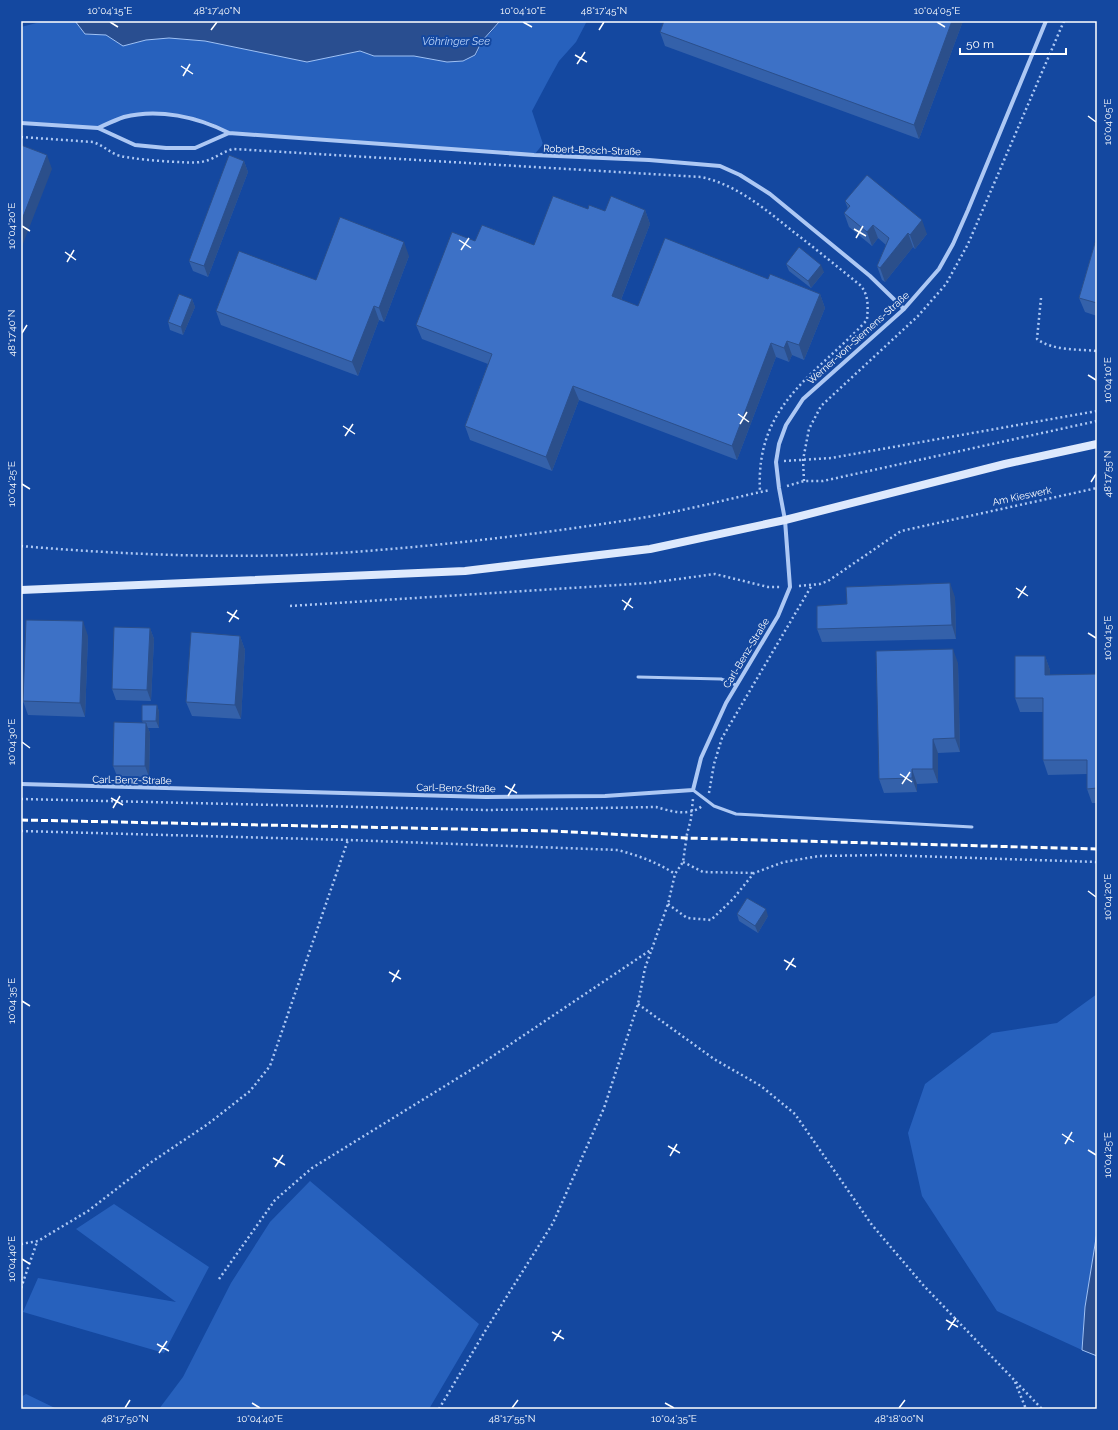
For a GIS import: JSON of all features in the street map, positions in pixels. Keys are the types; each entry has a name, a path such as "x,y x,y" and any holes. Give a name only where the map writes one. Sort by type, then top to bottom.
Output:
{"main road":[{"path":"21,590 465,571 650,549 785,520 1004,464 1097,444"}],"street":[{"name":"Werner-von-Siemens-Straße","path":"785,520 778,488 776,462 779,444 786,424 803,399 904,309 939,269 953,244 1046,21"},
{"name":"Robert-Bosch-Straße","path":"98,128 138,114 169,115 196,119 212,124 229,133 534,155 649,160 720,166 740,175 770,194 870,276 904,309"},
{"name":"Robert-Bosch-Straße","path":"21,123 98,128 135,145 166,148 195,148 229,133"},
{"name":"Carl-Benz-Straße","path":"21,784 486,797 604,796 693,790 701,758 726,703 778,616 790,587 785,520"}],"lane":[{"path":"638,677 722,679 736,684"},
{"path":"693,790 706,801 736,814 972,827"}],"path":[{"path":"21,137 93,142 104,146 117,155 129,159 200,162 225,151 234,149 701,177 730,186 765,209 860,285 866,292 868,304 868,320 808,375 780,408 769,429 763,449 759,471 760,492"},
{"path":"1040,298 1037,339 1044,344 1055,347 1097,351"},
{"path":"776,462 831,458 1097,410"},
{"path":"21,546 83,551 217,556 338,553 436,545 642,518 804,481 823,482 1097,421"},
{"name":"Am Kieswerk","path":"290,606 649,582 715,574 768,588 812,585 828,582 901,531 1097,488"},
{"path":"21,799 488,810 656,807 678,812 692,812 701,808 706,801 710,790 714,764 722,738 812,585"},
{"path":"439,1409 552,1222 604,1108 638,1004 645,968 668,904 675,874 683,862 692,812"},
{"path":"21,831 348,840 618,850 662,865 675,874"},
{"path":"21,1244 38,1241 88,1211 150,1163 208,1124 250,1091 270,1066 348,840"},
{"path":"683,862 703,872 754,873 784,862 819,856 883,855 1097,862"},
{"path":"668,904 686,918 711,920 733,899 754,873"},
{"path":"219,1279 275,1200 312,1168 486,1060 652,948"},
{"path":"638,1004 714,1059 761,1086 795,1114 872,1225 924,1286 1042,1409"},
{"path":"21,1288 38,1241"},
{"path":"1014,1380 1026,1409"}],"shaded area":[{"path":"44,21 75,21 85,34 106,35 123,46 146,40 169,38 205,41 307,62 360,51 374,56 414,56 447,62 463,61 476,55 483,41 501,21 587,21 576,42 559,61 532,111 543,144 534,155 228,132 212,123 195,118 169,115 137,114 98,127 21,123 21,27"},
{"path":"1097,994 1097,1232 1085,1307 1082,1350 997,1311 922,1196 908,1133 925,1084 992,1033 1057,1023"},
{"path":"310,1181 479,1324 429,1409 159,1409 183,1377 231,1283 270,1222"},
{"path":"114,1204 209,1267 164,1353 23,1312 38,1278 176,1302 76,1229"},
{"path":"26,1394 57,1409 21,1409 21,1397"}],"water":[{"name":"Vöhringer See","path":"75,21 500,21 482,41 475,55 463,61 447,62 414,56 374,56 360,51 307,62 205,41 169,38 146,40 123,46 106,35 85,34"},
{"path":"1097,1232 1097,1356 1082,1350 1085,1307"}],"building":[{"path":"664,21 952,21 914,125 660,32"},
{"path":"21,145 47,155 21,222"},
{"path":"229,155 244,161 204,266 189,261"},
{"path":"867,175 922,220 910,235 908,233 880,268 877,266 889,238 873,225 867,232 844,213 850,206 845,201"},
{"path":"553,196 588,209 589,205 605,211 611,196 645,210 612,296 638,306 665,238 768,279 770,274 820,294 799,345 787,341 784,348 771,343 732,446 573,386 546,457 465,426 492,354 416,325 452,232 475,241 482,225 534,245"},
{"path":"340,217 404,242 379,308 374,306 352,362 216,311 239,251 316,280"},
{"path":"1097,236 1097,303 1079,298"},
{"path":"799,247 821,265 808,281 786,264"},
{"path":"179,294 192,299 181,327 168,322"},
{"path":"950,583 952,625 817,629 817,606 847,604 846,587"},
{"path":"26,620 83,621 80,703 23,701"},
{"path":"114,627 150,628 147,690 112,689"},
{"path":"191,632 240,636 235,705 186,702"},
{"path":"953,649 955,738 933,739 933,769 912,769 912,778 879,779 876,651"},
{"path":"1015,656 1045,656 1045,675 1097,674 1097,788 1087,789 1087,760 1043,760 1043,698 1015,698"},
{"path":"142,705 157,705 156,721 142,721"},
{"path":"114,722 146,723 145,766 113,766"},
{"path":"747,898 766,909 755,926 737,914"}],"railway":[{"path":"21,820 553,831 686,838 1097,849"}]}
